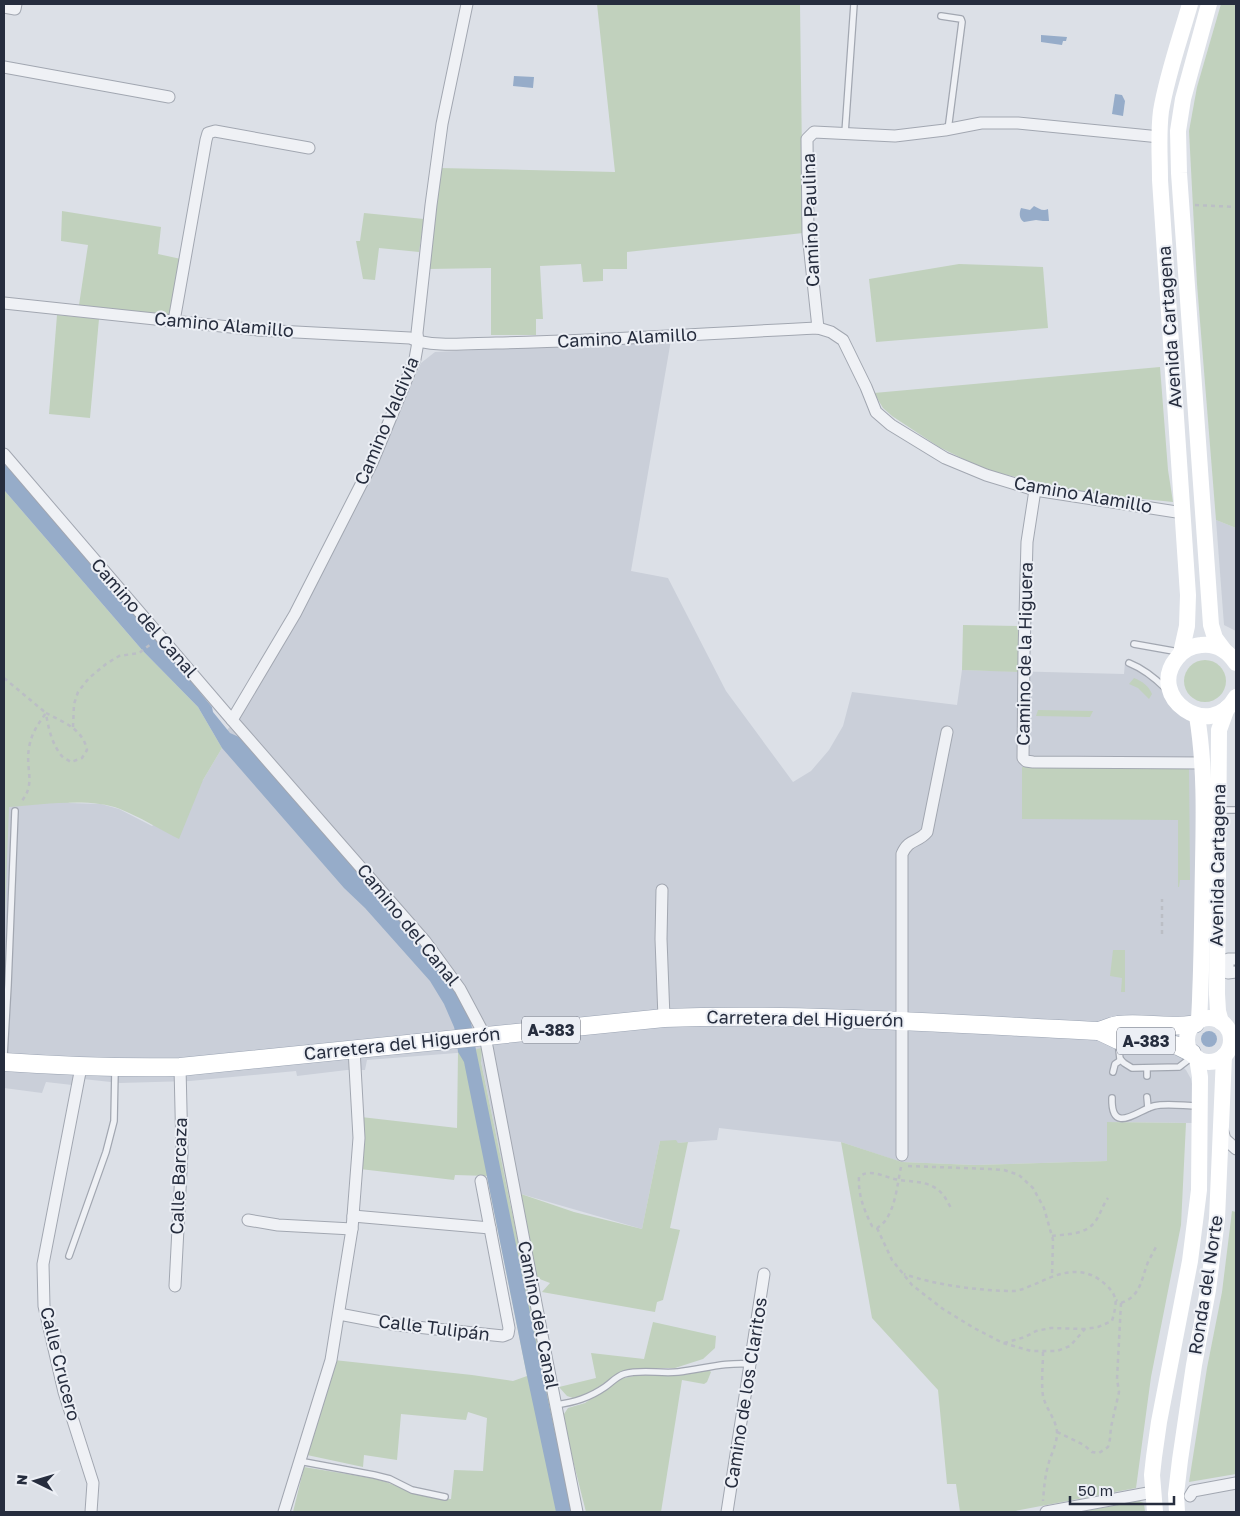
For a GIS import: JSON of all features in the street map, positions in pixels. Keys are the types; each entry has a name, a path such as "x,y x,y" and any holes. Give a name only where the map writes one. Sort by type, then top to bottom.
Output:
{"main road":[{"name":"Avenida Cartagena","path":"1172,694 1169,683 1170,672 1174,662 1182,653 1187,626 1188,595 1160,180 1160,137 1161,112 1167,84 1190,4"},
{"name":"Avenida Cartagena","path":"1209,4 1191,66 1182,107 1178,131 1179,173 1211,625 1215,638 1236,663"},
{"path":"1182,653 1191,647 1202,644 1213,645 1224,650"},
{"path":"1172,694 1182,708 1197,716 1218,714 1233,703"},
{"name":"Avenida Cartagena","path":"1228,1025 1218,1011 1217,994 1220,730 1233,703"},
{"name":"Avenida Cartagena","path":"1197,716 1203,763 1204,802 1202,969 1197,1022"},
{"name":"Carretera del Higuerón","path":"4,1062 114,1068 180,1067 664,1018 728,1016 836,1017 1099,1031"},
{"path":"1210,1018 1228,1025 1231,1040 1230,1049 1218,1060 1204,1061 1195,1055 1188,1041 1188,1034 1197,1022 1210,1018"},
{"name":"A-383","path":"1099,1031 1117,1025 1183,1026 1197,1022"},
{"name":"A-383","path":"1099,1031 1118,1040 1163,1042 1178,1046 1195,1055"},
{"name":"Ronda del Norte","path":"1177,1512 1186,1493 1188,1400 1208,1290 1217,1219 1221,1124 1230,1049"},
{"name":"Ronda del Norte","path":"1155,1512 1153,1466 1159,1422 1190,1261 1198,1190 1200,1067 1195,1055"}],"street":[{"path":"4,7 15,9 16,4"},
{"name":"Camino Valdivia","path":"232,720 295,614 372,463 415,359 431,205 441,132 467,4"},
{"path":"4,67 169,96"},
{"name":"Camino Paulina","path":"818,328 808,234 807,139 814,132 895,136 948,130 981,123 1018,123 1160,137"},
{"path":"174,321 208,133 215,131 309,148"},
{"name":"Camino Alamillo","path":"4,303 258,330 410,338 418,342 442,344 566,341 818,328 831,332 843,340 876,412 891,425 945,458 986,475 1035,490 1182,513"},
{"name":"Camino del Canal","path":"4,454 425,941 460,989 485,1036 577,1512"},
{"name":"Camino de la Higuera","path":"1035,490 1027,542 1023,758 1026,761 1033,762 1203,763"},
{"path":"901,1160 902,854 909,843 924,837 927,832 947,732"},
{"path":"662,890 661,939 664,1018"},
{"path":"1236,959 1228,959 1228,972 1236,972"},
{"path":"284,1512 331,1360 352,1229 359,1138 354,1049"},
{"name":"Calle Crucero","path":"81,1067 43,1264 44,1306 64,1392 93,1483 92,1512"},
{"name":"Calle Barcaza","path":"175,1286 182,1152 180,1067"},
{"path":"1221,1124 1225,1139 1235,1147"},
{"path":"353,1216 490,1228 481,1181"},
{"path":"248,1220 278,1225 352,1229"},
{"name":"Calle Tulipán","path":"338,1314 397,1325 503,1336 508,1334 490,1228"},
{"name":"Camino de los Claritos","path":"727,1512 764,1274"},
{"path":"1186,1493 1236,1483"},
{"path":"1045,1509 1153,1492"}],"lane":[{"path":"845,134 854,4"},
{"path":"941,16 958,18 962,22 948,130"},
{"path":"1134,644 1182,653"},
{"path":"1129,663 1142,668 1172,694"},
{"path":"1220,810 1236,810"},
{"path":"4,1056 15,811"},
{"path":"1118,1040 1121,1060 1132,1068 1179,1067 1195,1055"},
{"path":"1113,1072 1115,1064 1121,1060"},
{"path":"69,1256 106,1152 114,1121 114,1068"},
{"path":"1147,1068 1147,1076"},
{"path":"1147,1097 1148,1108"},
{"path":"1112,1098 1113,1111 1122,1118 1155,1106 1200,1106"},
{"path":"556,1405 574,1402 589,1396 626,1373 649,1371 676,1372 728,1363 750,1364"},
{"path":"299,1461 374,1475 412,1490 446,1498"}],"path":[{"path":"1181,204 1236,207"},
{"path":"72,727 74,704 78,692 89,678 119,656 142,651 157,640"},
{"path":"4,678 46,713 72,727 85,741 87,750 82,758 71,762 62,757 48,726 46,713"},
{"path":"15,811 28,791 30,781 28,748 32,733 46,713"},
{"path":"1162,899 1162,934"},
{"path":"877,1228 889,1216 897,1190 901,1160 1004,1170 1019,1175 1033,1188 1044,1208 1053,1240 1052,1276"},
{"path":"951,1208 946,1198 938,1189 928,1184 898,1180 880,1174 868,1173 862,1174 859,1177 860,1194 865,1213 872,1226 877,1228 892,1260 912,1285 943,1308 974,1328 1003,1343 1031,1351 1057,1352 1070,1346 1085,1328"},
{"path":"1052,1236 1081,1232 1093,1224 1108,1198"},
{"path":"1115,1300 1121,1303 1128,1300 1138,1290 1148,1262 1157,1245"},
{"path":"904,1274 917,1279 992,1291 1018,1291 1052,1276 1074,1272 1090,1273 1104,1282 1114,1292 1116,1306 1112,1320 1098,1327 1051,1328 1036,1331 1025,1337 1003,1343"},
{"path":"1057,1432 1084,1445 1092,1452 1099,1453 1108,1447 1119,1392 1116,1379 1121,1303"},
{"path":"1043,1352 1044,1397 1055,1422 1057,1432 1055,1449 1049,1462 1046,1476 1045,1509"}],"shaded area":[{"path":"671,340 631,571 668,578 726,691 793,782 811,771 829,750 843,726 852,692 957,705 962,670 1124,674 1125,662 1142,668 1186,711 1202,753 1191,1029 1188,1041 1192,1053 1181,1065 1191,1079 1193,1089 1193,1123 1107,1122 1107,1161 975,1165 901,1162 841,1142 719,1128 717,1140 678,1143 660,1141 642,1229 521,1194 509,1197 481,1061 482,1051 367,1060 365,1070 347,1070 297,1076 296,1071 190,1081 120,1083 83,1079 81,1086 46,1082 42,1093 4,1088 4,717 69,803 101,804 119,809 152,826 203,780 222,748 216,738 227,730 243,712 303,609 375,468 421,363 435,352"},
{"path":"1216,520 1236,528 1236,631 1224,625"}],"green space":[{"path":"597,4 800,4 803,233 627,252 627,269 603,269 603,281 583,282 581,264 540,266 543,319 536,319 536,335 491,335 491,268 428,269 439,168 615,172"},
{"path":"1221,4 1236,4 1236,528 1216,520 1197,284 1189,131 1197,87"},
{"path":"62,211 161,227 158,254 181,259 170,315 79,305 88,245 61,241"},
{"path":"364,213 424,219 419,252 379,248 375,280 363,279 356,241 360,241"},
{"path":"959,264 1043,267 1048,328 876,342 869,279"},
{"path":"57,315 99,319 90,418 49,414"},
{"path":"1160,367 1168,470 1173,502 1085,493 986,470 939,447 892,416 883,408 874,393"},
{"path":"4,490 143,651 198,707 222,748 203,780 179,839 135,816 108,805 65,803 9,807 4,943"},
{"path":"963,625 1018,626 1018,672 962,670"},
{"path":"1205,660 1220,666 1226,681 1220,696 1205,702 1190,696 1184,681 1190,666"},
{"path":"1134,678 1142,682 1149,689 1152,694 1149,699 1138,688 1129,684"},
{"path":"1038,710 1093,711 1090,717 1036,716"},
{"path":"1022,767 1189,769 1190,880 1180,880 1178,887 1178,820 1022,819"},
{"path":"1113,950 1125,950 1125,992 1121,992 1122,978 1110,976"},
{"path":"481,1048 481,1062 574,1512 293,1512 304,1467 371,1478 432,1498 451,1499 454,1470 483,1471 487,1418 468,1412 466,1420 401,1414 397,1460 364,1455 363,1467 307,1455 334,1360 513,1381 527,1376 487,1176 455,1175 454,1180 360,1169 361,1117 457,1128 458,1052"},
{"path":"1107,1122 1186,1123 1181,1225 1151,1377 1136,1488 1010,1512 960,1512 956,1484 947,1484 938,1390 872,1318 841,1142 902,1162 975,1165 1107,1161"},
{"path":"676,1140 678,1143 688,1142 670,1228 680,1230 663,1300 657,1302 655,1312 542,1292 550,1283 537,1278 521,1194 574,1212 642,1229 660,1141"},
{"path":"1232,1211 1236,1212 1236,1474 1189,1482 1207,1368 1222,1292"},
{"path":"653,1322 716,1336 715,1348 703,1359 675,1368 626,1370 582,1396 573,1398 567,1396 559,1387 596,1378 591,1353 644,1359"},
{"path":"708,1369 711,1372 707,1382 704,1384 682,1380 661,1512 586,1512 564,1425 564,1414 568,1408 585,1403 619,1379 644,1374"},
{"path":"1139,1501 1144,1503 1145,1512 1080,1512"}],"water":[{"path":"1041,35 1067,37 1062,45 1041,42"},
{"path":"514,76 534,77 533,88 513,86"},
{"path":"1115,94 1122,95 1125,101 1123,116 1112,114"},
{"path":"1034,206 1042,210 1048,209 1049,221 1022,221 1020,216 1021,208 1030,210"},
{"path":"4,463 157,640 212,707 213,712 230,733 239,737 411,931 452,982 470,1017 572,1512 556,1512 464,1062 458,1052 454,1027 444,1004 430,981 365,908 344,888 222,748 198,707 143,651 4,490"},
{"path":"1209,1031 1217,1039 1209,1047 1201,1039"}]}
